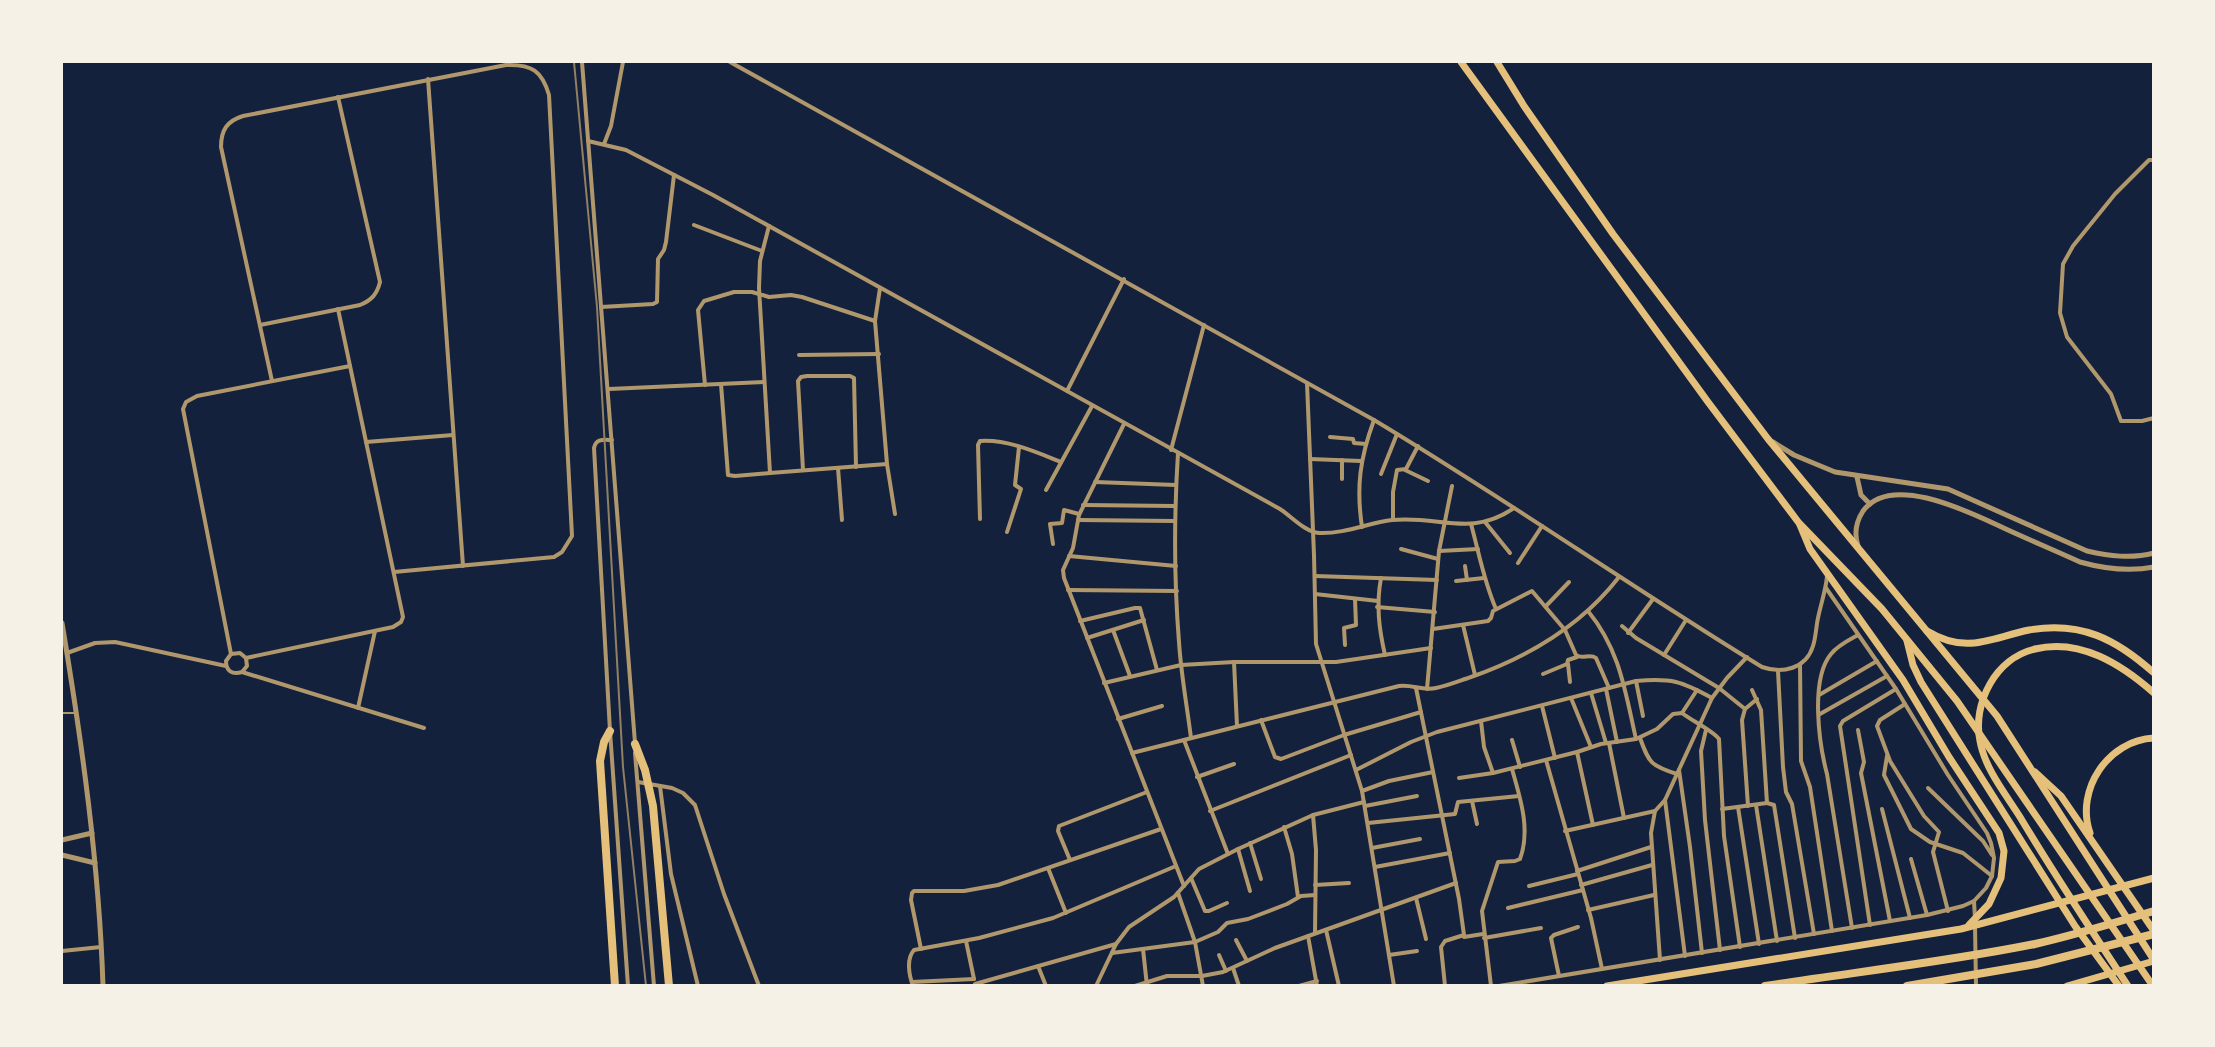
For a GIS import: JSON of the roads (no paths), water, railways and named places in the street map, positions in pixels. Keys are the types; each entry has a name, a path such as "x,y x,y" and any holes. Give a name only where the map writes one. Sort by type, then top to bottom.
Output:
{"highway":[{"path":"1461,62 1694,383 1799,523 1882,609 1964,710 2152,986"},
{"path":"1497,62 1524,106 1613,234 1768,439 1997,716 2154,961 2067,986"},
{"path":"1799,523 1810,549 1903,680 1954,765 1995,825 2002,842 2004,869 1994,896 1977,918 1961,928"},
{"path":"1923,629 1950,641 1970,643 1989,642 2038,629 2057,628 2083,631 2120,645 2154,673"},
{"path":"1906,638 1910,656 1922,682 2075,926 2119,986"},
{"path":"2128,986 2069,898 1990,769 1980,741 1978,724 1980,706 1986,690 2009,662 2025,652 2056,646 2084,650 2127,671 2154,693"},
{"path":"610,730 602,748 600,761 615,986"},
{"path":"2093,841 2088,828 2086,807 2090,786 2096,774 2104,762 2120,749 2137,741 2154,738"},
{"path":"635,744 649,784 655,817 669,986"},
{"path":"1907,986 2062,958 2154,932 2061,796 2032,770"},
{"path":"1607,986 1961,928 2154,879"},
{"path":"1765,986 1972,955 2064,937 2154,911"}],"street":[{"path":"582,62 654,986"},
{"path":"604,144 611,126 623,62"},
{"path":"730,62 1374,420 1762,667 1778,671 1786,670 1800,664 1812,649 1828,575"},
{"path":"272,381 221,147 221,136 225,126 233,119 243,116 428,79 506,65 521,64 535,70 545,81 549,95 572,536 562,552 554,557 394,572"},
{"path":"428,79 463,566"},
{"path":"261,325 367,302 378,290 380,282 338,97"},
{"path":"588,141 626,150 769,226 1280,509 1312,531 1328,532 1393,520 1418,519 1471,525 1485,522 1514,508"},
{"path":"2154,160 2149,160 2115,194 2073,246 2063,264 2060,313 2067,337 2111,394 2121,421 2142,421 2154,417"},
{"path":"601,308 657,302 658,259 666,242 674,175"},
{"path":"694,225 762,251"},
{"path":"769,226 762,251 759,295 770,473"},
{"path":"1067,391 1124,279"},
{"path":"880,288 875,321 887,464 895,514"},
{"path":"705,385 698,310 704,301 734,292 802,297 875,321"},
{"path":"246,658 398,625 403,617 338,309"},
{"path":"1171,450 1204,325"},
{"path":"799,355 879,354"},
{"path":"226,666 231,654 183,408 186,402 197,396 350,366"},
{"path":"803,470 798,381 801,377 807,376 850,376 854,378 856,467"},
{"path":"609,389 764,382"},
{"path":"1307,382 1315,576 1314,630 1320,663 1362,792 1394,986"},
{"path":"721,384 728,475 887,464"},
{"path":"1046,490 1092,406"},
{"path":"1362,527 1359,495 1361,461 1374,420"},
{"path":"1124,424 1083,505 1074,544 1063,573 1184,886"},
{"path":"1382,474 1397,434"},
{"path":"366,442 453,435"},
{"path":"1330,437 1353,439 1354,443 1366,444"},
{"path":"1768,439 1814,465 1857,477 1948,489 2087,551 2126,557 2154,553"},
{"path":"612,440 598,441 594,448 610,730 628,986"},
{"path":"980,519 979,442 1019,447 1061,462"},
{"path":"1405,470 1418,446"},
{"path":"1007,532 1021,489 1015,485 1019,447"},
{"path":"1178,453 1175,506 1177,591 1181,665 1191,738"},
{"path":"1310,459 1361,461"},
{"path":"1342,460 1342,479"},
{"path":"838,468 842,520"},
{"path":"1393,520 1393,492 1397,470 1405,470 1428,481"},
{"path":"1857,477 1861,495 1870,504"},
{"path":"1095,482 1176,485"},
{"path":"1427,689 1438,559 1452,486"},
{"path":"1859,550 1856,538 1857,525 1862,513 1870,504 1894,495 1929,499 1958,507 2080,562 2115,570 2154,567"},
{"path":"1083,505 1175,506"},
{"path":"1053,544 1050,524 1062,523 1064,510 1080,514"},
{"path":"1078,520 1175,521"},
{"path":"1485,522 1510,553"},
{"path":"1471,525 1484,578 1496,609"},
{"path":"1518,563 1542,526"},
{"path":"1401,549 1438,559"},
{"path":"1439,551 1478,549"},
{"path":"1069,556 1176,566"},
{"path":"1465,566 1467,580"},
{"path":"1315,576 1437,580"},
{"path":"1132,753 1399,686 1410,685 1427,689 1444,686 1475,675 1514,660 1565,630 1588,610 1618,577"},
{"path":"1381,578 1377,607 1378,624 1385,655"},
{"path":"1456,581 1484,578"},
{"path":"1546,606 1569,582"},
{"path":"1500,986 1948,911 1974,901 1986,888 1992,876 1994,858 1987,833 1948,775 1887,675 1826,588"},
{"path":"1068,590 1177,591"},
{"path":"1433,629 1490,620 1492,612 1530,590 1565,630 1577,657"},
{"path":"1315,594 1378,601"},
{"path":"1345,645 1344,628 1356,625 1355,598"},
{"path":"1628,633 1653,599"},
{"path":"1080,621 1137,607 1141,609 1157,669"},
{"path":"1377,607 1435,612"},
{"path":"1588,610 1612,646 1621,668 1638,738 1650,762 1659,768 1678,772"},
{"path":"1087,639 1144,620"},
{"path":"1664,655 1686,620"},
{"path":"1463,625 1475,675"},
{"path":"62,626 87,782 104,986"},
{"path":"1622,627 1628,633 1719,688 1745,709"},
{"path":"1113,630 1130,676"},
{"path":"358,708 375,631"},
{"path":"1852,928 1823,760 1818,695 1822,670 1831,654 1858,635"},
{"path":"67,653 95,643 115,642 226,666 232,673 242,672 424,728"},
{"path":"1104,683 1181,665 1234,662 1320,663 1431,648"},
{"path":"231,654 240,653 246,658 247,666 242,672"},
{"path":"1570,682 1568,660 1577,657 1595,657 1607,688 1617,742"},
{"path":"1660,960 1651,847 1655,811 1665,800 1712,698 1747,657"},
{"path":"1818,695 1877,661"},
{"path":"1234,662 1237,726"},
{"path":"1543,674 1568,664"},
{"path":"1800,664 1802,765 1810,787 1832,931"},
{"path":"1778,671 1783,767 1788,796 1792,804 1814,934"},
{"path":"1820,714 1887,675"},
{"path":"1356,770 1426,736 1636,681 1665,679 1685,684 1712,698"},
{"path":"1636,681 1643,716"},
{"path":"1416,688 1456,883 1463,937"},
{"path":"1870,925 1840,724 1896,689"},
{"path":"1682,713 1697,690"},
{"path":"1752,690 1761,710 1767,803"},
{"path":"1591,693 1608,743 1624,818"},
{"path":"1571,698 1592,747"},
{"path":"1748,806 1742,720 1745,709 1757,699"},
{"path":"1905,704 1877,724 1887,755 1924,816 1938,830 1933,856 1948,911"},
{"path":"1118,719 1162,706"},
{"path":"1542,706 1555,758"},
{"path":"1261,720 1275,757 1280,759 1344,735 1421,712"},
{"path":"1459,778 1512,769 1608,743 1638,738 1657,729 1673,714 1682,713 1699,726 1715,734 1719,741 1722,809 1740,947"},
{"path":"1481,721 1484,747 1493,773"},
{"path":"1706,730 1701,746 1705,820 1720,950"},
{"path":"1858,730 1864,762 1861,773 1890,921"},
{"path":"1184,740 1228,854"},
{"path":"1512,740 1520,767"},
{"path":"1577,752 1593,825"},
{"path":"1210,812 1351,755"},
{"path":"1887,755 1884,775 1913,831 1935,844 1964,853 1992,876"},
{"path":"1546,760 1602,969"},
{"path":"1197,777 1234,764"},
{"path":"1491,986 1484,936 1483,906 1500,860 1518,861 1522,856 1525,823 1512,769"},
{"path":"1362,792 1389,781 1433,772"},
{"path":"1678,772 1702,953"},
{"path":"638,782 684,793 695,805 724,894 759,986"},
{"path":"660,786 672,884 698,986"},
{"path":"1928,788 1983,841 1994,858"},
{"path":"1070,860 1058,831 1059,826 1147,792"},
{"path":"1096,986 1116,944 1129,927 1178,892 1199,869 1313,815 1418,796"},
{"path":"1368,823 1456,814 1457,802 1519,796"},
{"path":"1665,800 1685,956"},
{"path":"1472,801 1477,824"},
{"path":"1722,809 1767,803 1774,805 1795,938"},
{"path":"1756,805 1777,941"},
{"path":"1738,807 1759,944"},
{"path":"1882,809 1910,918"},
{"path":"1565,831 1655,811"},
{"path":"1313,815 1316,850 1315,933"},
{"path":"1284,827 1292,854 1298,897"},
{"path":"921,949 911,900 912,893 977,890 1048,868 1161,828"},
{"path":"62,840 92,833"},
{"path":"1372,848 1420,839"},
{"path":"1250,843 1261,879"},
{"path":"1529,886 1577,873 1651,847"},
{"path":"1238,849 1250,891"},
{"path":"1375,867 1450,853"},
{"path":"62,855 95,863"},
{"path":"1911,859 1927,915"},
{"path":"1508,908 1582,888 1652,865"},
{"path":"1116,944 975,983 913,984 910,956 914,951 966,941 1066,914 1176,866"},
{"path":"1048,868 1066,914"},
{"path":"1190,877 1206,911 1227,903"},
{"path":"1315,885 1348,883"},
{"path":"1135,986 1173,975 1202,976 1226,971 1266,951 1456,883"},
{"path":"1178,892 1195,942 1203,986"},
{"path":"1111,953 1195,942 1218,932 1227,923 1248,919 1287,904 1298,897 1315,895"},
{"path":"1588,910 1654,895"},
{"path":"1416,898 1426,939"},
{"path":"1974,901 1976,986"},
{"path":"1559,976 1551,938 1578,927"},
{"path":"1445,986 1441,947 1445,941 1541,928"},
{"path":"1326,930 1339,986"},
{"path":"1299,986 1317,983 1308,936"},
{"path":"1236,940 1247,961"},
{"path":"966,941 975,983"},
{"path":"62,951 102,947"},
{"path":"1143,949 1147,984"},
{"path":"1389,955 1417,951"},
{"path":"1219,955 1226,971"},
{"path":"1038,966 1046,986"},
{"path":"1233,968 1239,986"}],"lane":[{"path":"62,713 76,713"}],"railway":[{"path":"574,62 597,307 623,767 646,986"}]}
